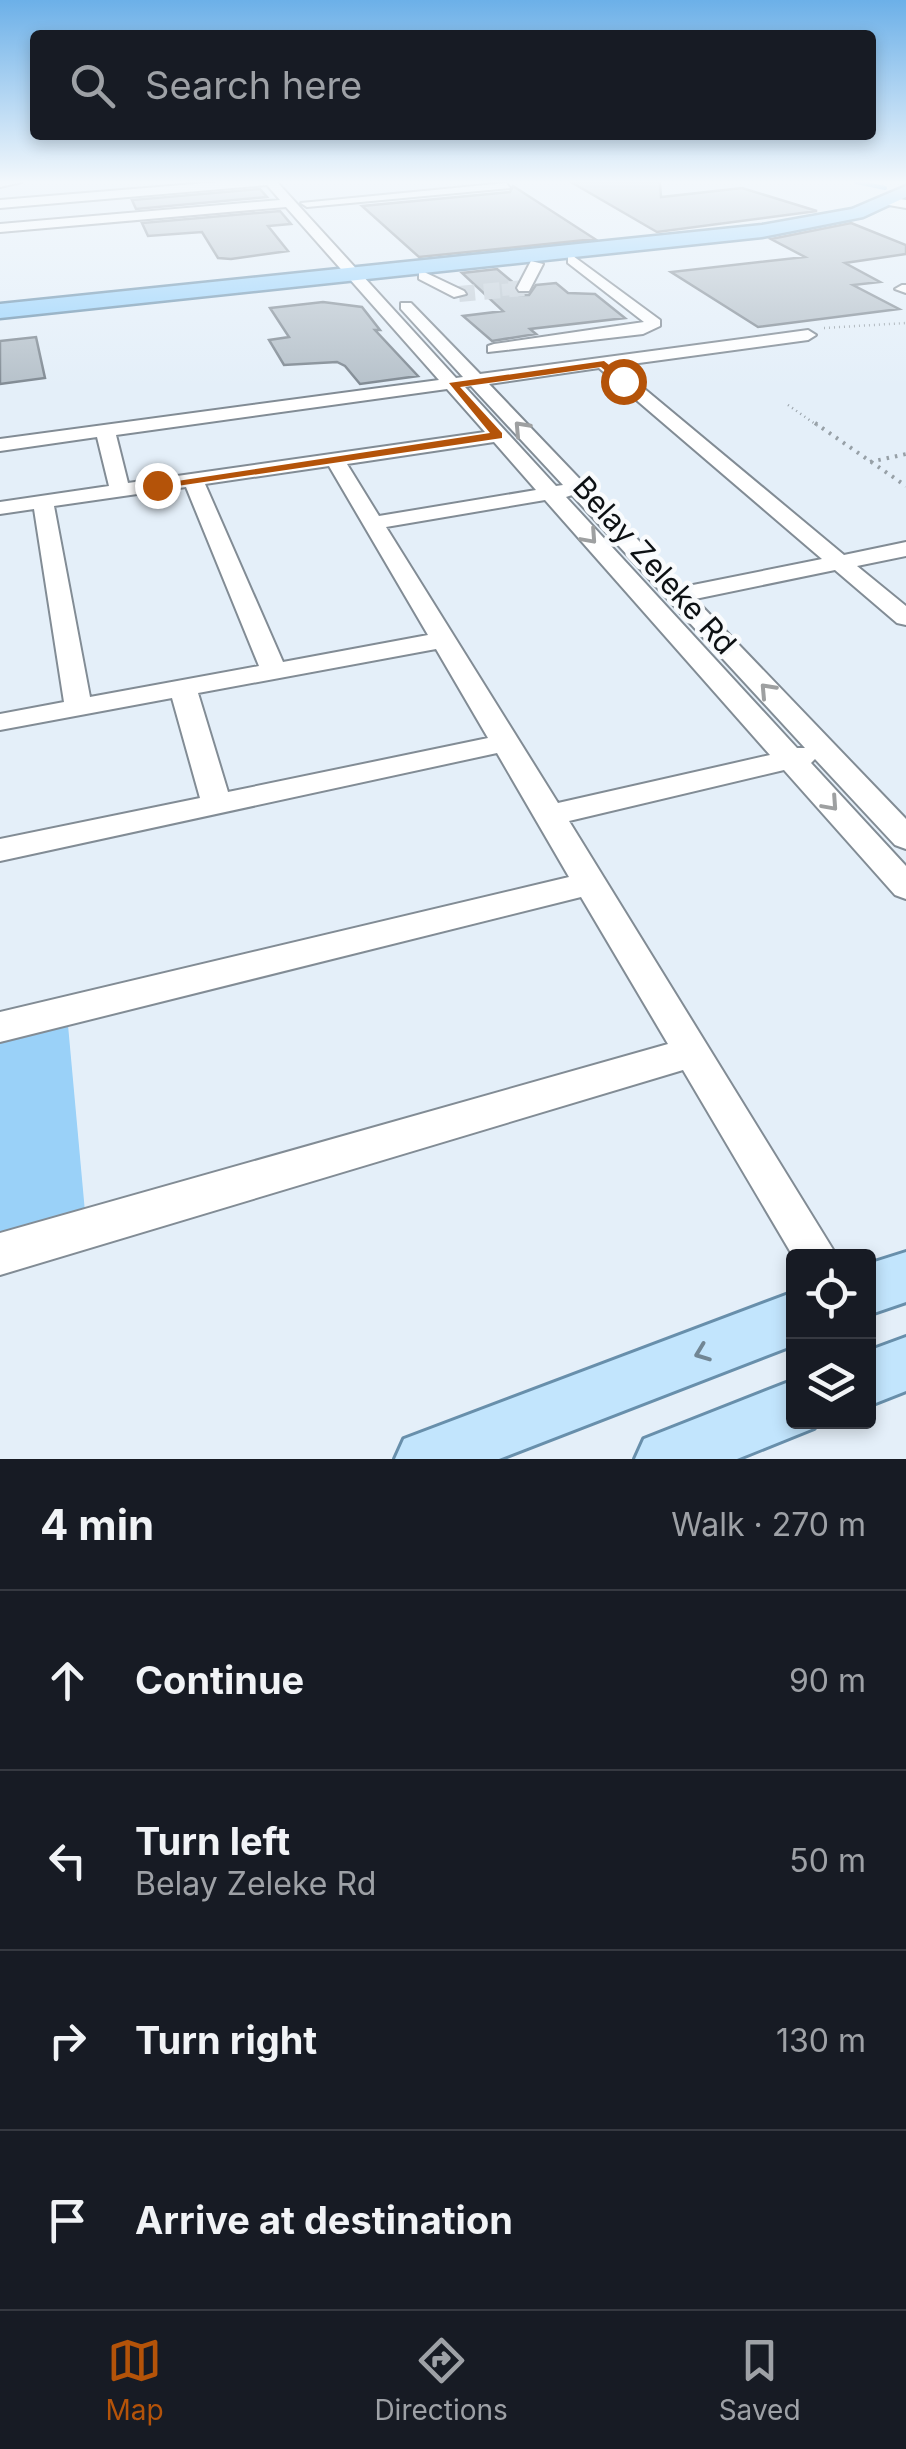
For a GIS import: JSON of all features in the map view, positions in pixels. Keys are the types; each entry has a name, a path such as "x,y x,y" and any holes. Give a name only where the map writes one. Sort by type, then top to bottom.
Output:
{"highway":[{"path":"0,312 591,250"},
{"path":"0,321 366,274 424,276 659,250"}],"main road":[{"path":"876,1287 906,1277"},
{"path":"424,1459 786,1321"},
{"path":"876,1376 906,1364"},
{"path":"664,1459 786,1411"}],"street":[{"name":"Belay Zeleke Rd","path":"340,250 465,383 578,489 906,838"},
{"path":"494,349 643,329 656,323 573,260"},
{"path":"524,288 536,264"},
{"path":"424,276 459,294"},
{"path":"0,445 808,335"},
{"path":"604,364 906,618"},
{"name":"Belay Zeleke Rd","path":"465,383 498,436 906,887"},
{"path":"105,430 120,490"},
{"path":"0,508 498,436"},
{"path":"334,460 812,1249"},
{"path":"193,480 274,672"},
{"path":"374,523 578,489"},
{"path":"44,502 78,708"},
{"path":"678,595 906,549"},
{"path":"0,722 443,640"},
{"path":"183,689 217,804"},
{"path":"0,850 505,743"},
{"path":"551,815 825,751"},
{"path":"0,1027 591,883"},
{"path":"0,1254 693,1052"}],"path":[{"path":"808,335 820,328 842,325 906,323"},
{"path":"788,405 906,486"},
{"path":"870,462 906,454"}],"shaded area":[{"path":"68,1025 85,1212 0,1237 0,1042"}],"building":[{"path":"213,250 288,251 231,259 218,258"},
{"path":"411,250 487,250 419,257"},
{"path":"792,250 906,250 906,254 845,263 880,282 853,285 899,309 758,327 671,272 805,257"},
{"path":"497,269 515,284 519,295 529,295 536,285 556,283 568,293 595,294 625,318 530,329 536,334 492,341 463,316 503,311 462,273"},
{"path":"323,302 362,307 380,330 375,330 418,376 360,384 337,362 284,365 269,340 289,337 270,308"},
{"path":"36,337 45,378 0,384 0,341"}],"tunnel":[{"path":"459,294 524,288 502,290"}],"route":[{"path":"157,485 498,436 453,385 604,364 623,381"}]}
